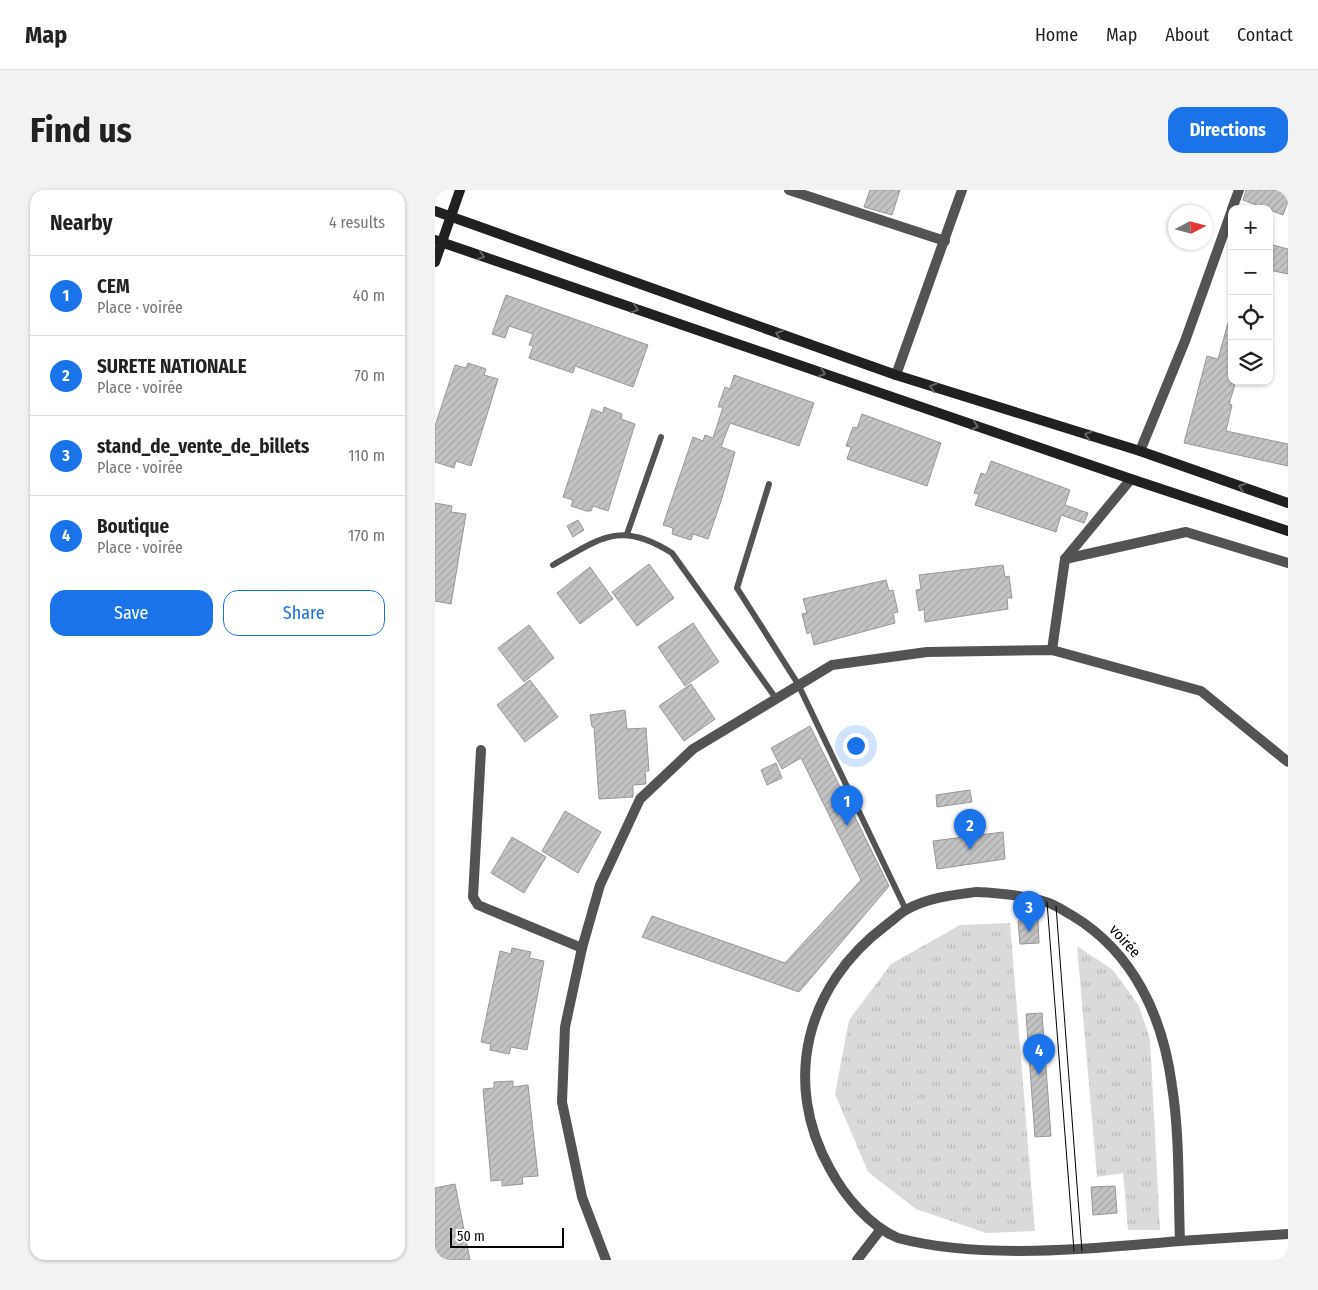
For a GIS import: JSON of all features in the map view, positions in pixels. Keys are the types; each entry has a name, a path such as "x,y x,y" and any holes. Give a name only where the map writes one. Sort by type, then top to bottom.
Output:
{"main road":[{"path":"435,262 438,241 450,217 460,190"},
{"path":"435,211 896,375 1140,451 1288,503"},
{"path":"438,241 1131,479 1288,530"}],"street":[{"path":"789,190 945,241"},
{"path":"896,375 962,190"},
{"path":"1233,205 1239,190"},
{"path":"1140,451 1185,341 1228,220"},
{"path":"1052,650 1065,559 1131,479"},
{"path":"1065,559 1186,532 1288,563"},
{"path":"606,1260 582,1197 562,1102 565,1027 582,948 600,885 640,799 693,749 775,697 832,665 927,652 1052,650 1201,691 1288,762"},
{"path":"481,750 473,896 478,905 582,948"},
{"name":"voirée","path":"976,892 1012,893 1047,902 1064,911 1095,930 1126,962 1149,1001 1166,1052 1173,1086 1180,1241 1011,1257 940,1250 898,1238 881,1229 842,1191 816,1144 804,1091 809,1036 829,986 862,944 906,910 940,897 976,892"},
{"path":"857,1260 881,1229"},
{"path":"1180,1241 1288,1234"}],"lane":[{"path":"627,534 661,437"},
{"path":"769,484 737,588 798,684 906,910"},
{"path":"553,565 602,538 627,534 651,540 672,553 775,697"}],"green space":[{"path":"1010,923 1035,1231 986,1233 916,1209 868,1172 835,1094 849,1020 891,964 960,925"},
{"path":"1077,946 1113,970 1139,1006 1150,1039 1160,1230 1128,1230 1123,1173 1097,1177"}],"building":[{"path":"870,190 900,190 892,215 864,207"},
{"path":"1246,190 1288,190 1288,202 1283,215 1273,211 1273,205 1256,205 1243,200"},
{"path":"1273,245 1288,249 1288,274 1273,271"},
{"path":"506,295 648,345 633,387 575,366 573,373 529,358 533,346 529,345 533,334 509,326 505,338 492,334"},
{"path":"1228,323 1228,385 1235,385 1229,404 1232,405 1226,431 1288,444 1288,466 1184,443 1207,356 1218,359"},
{"path":"468,363 486,369 484,375 498,379 471,466 456,461 454,468 435,462 435,426 455,365 466,368"},
{"path":"734,375 814,403 799,446 730,423 721,447 735,452 708,539 693,534 691,540 672,534 673,528 663,525 693,437 703,441 705,435 713,438 723,407 718,407 725,387 730,389"},
{"path":"604,407 622,414 621,419 635,424 608,511 593,506 591,511 586,511 571,506 573,500 563,497 592,409 603,413"},
{"path":"862,414 941,443 927,486 847,459 851,447 846,446 853,427 857,428"},
{"path":"991,461 1070,490 1065,505 1088,513 1084,523 1061,515 1056,532 975,505 979,494 974,493 981,473 986,475"},
{"path":"435,503 452,506 451,512 466,514 451,604 435,601"},
{"path":"578,520 584,530 573,537 567,526"},
{"path":"649,564 674,598 637,626 612,592"},
{"path":"1003,565 1005,577 1009,576 1012,598 1007,598 1008,609 925,622 924,609 919,611 916,590 921,589 919,575"},
{"path":"590,567 613,599 580,624 557,593"},
{"path":"886,580 889,591 893,590 898,612 893,613 895,623 814,645 811,632 807,634 802,614 807,613 803,599"},
{"path":"693,623 719,662 685,686 658,647"},
{"path":"529,625 554,658 524,682 498,648"},
{"path":"530,680 558,717 525,742 497,705"},
{"path":"691,684 715,719 684,741 659,706"},
{"path":"625,710 627,729 646,728 649,771 645,771 646,784 633,785 633,797 599,799 594,727 592,727 590,715"},
{"path":"810,726 889,886 799,992 642,937 652,916 785,963 861,880 801,758 782,769 771,748"},
{"path":"776,763 782,778 767,785 761,770"},
{"path":"970,790 972,802 937,807 936,795"},
{"path":"565,811 601,832 578,873 542,851"},
{"path":"1003,832 1005,859 937,869 933,841"},
{"path":"512,837 546,857 524,893 491,873"},
{"path":"1038,920 1039,943 1020,944 1018,921"},
{"path":"512,948 531,952 529,958 544,961 527,1050 511,1047 509,1054 490,1050 491,1044 481,1042 500,951 511,954"},
{"path":"1042,1013 1051,1136 1035,1137 1026,1014"},
{"path":"513,1081 513,1087 528,1085 538,1176 522,1177 523,1184 502,1186 502,1180 491,1181 483,1089 494,1088 494,1082"},
{"path":"455,1184 470,1260 435,1260 435,1188"},
{"path":"1115,1186 1117,1213 1093,1215 1091,1187"}],"tram line":[{"path":"1047,902 1074,1251"},
{"path":"1056,906 1082,1251"}],"place":[{"name":"CEM","path":"847,826"},
{"name":"SURETE NATIONALE","path":"970,850"},
{"name":"stand_de_vente_de_billets","path":"1029,932"},
{"name":"Boutique","path":"1039,1075"}]}
